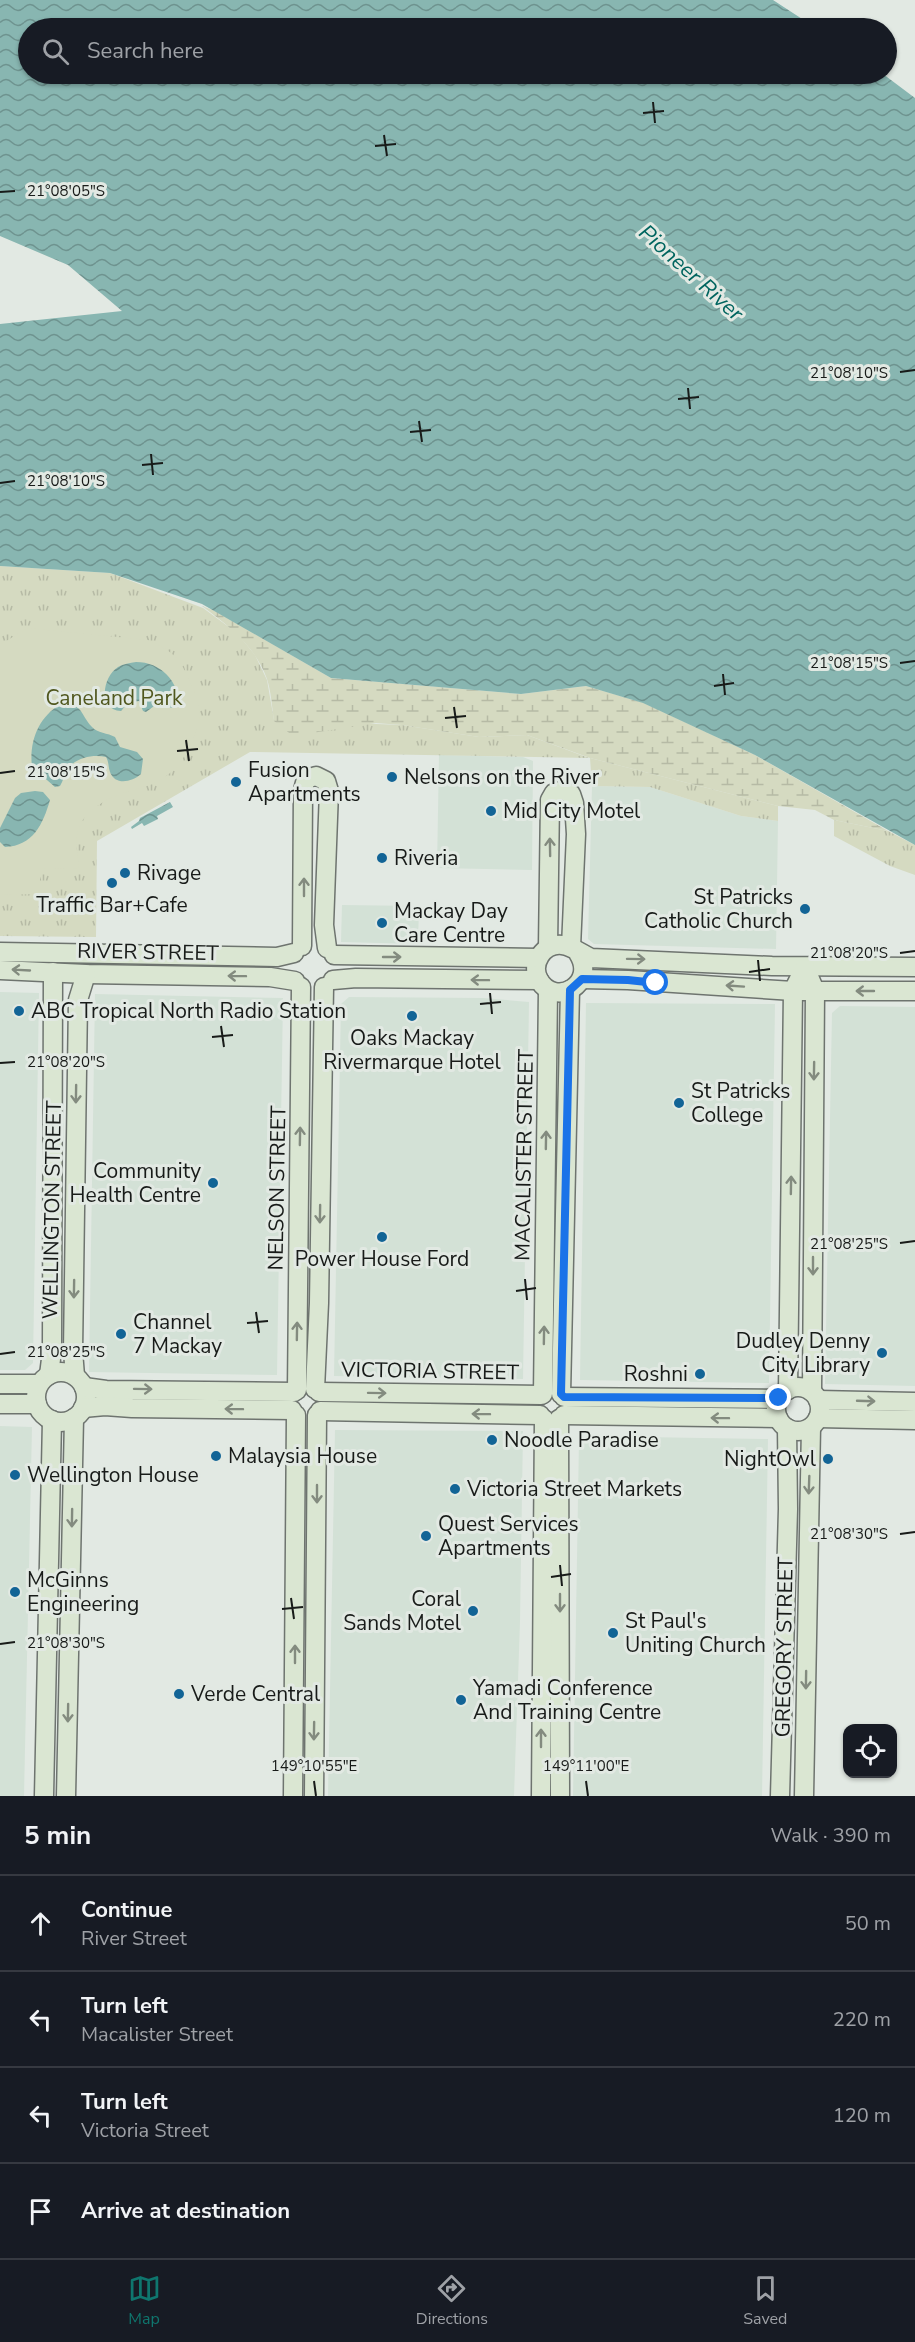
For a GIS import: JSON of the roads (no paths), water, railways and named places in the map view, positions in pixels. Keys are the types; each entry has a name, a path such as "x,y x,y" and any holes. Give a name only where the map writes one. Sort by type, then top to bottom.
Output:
{"street":[{"path":"328,983 336,967 324,925 329,791 326,781 316,776 306,779 303,790 298,949 290,967 298,984 317,990 328,983 356,978 544,985 559,993 576,985 628,980 793,991 915,991"},
{"path":"544,985 536,973 543,953 550,872 550,800 554,793 563,790 571,794 574,803 575,950 584,965 576,985"},
{"path":"550,872 573,874"},
{"path":"298,949 315,943 330,951 543,953 556,945 575,950 591,958 805,967 915,968"},
{"name":"RIVER STREET","path":"0,952 277,957 298,949"},
{"path":"805,967 793,991 783,1394 777,1412 783,1423 799,1431 815,1409 915,1402"},
{"name":"GREGORY STREET","path":"804,1796 815,1409 815,991 805,967"},
{"name":"RIVER STREET","path":"0,970 270,977 298,984"},
{"name":"WELLINGTON STREET","path":"44,1380 52,1351 54,972"},
{"name":"WELLINGTON STREET","path":"80,1382 73,1351 78,1000 86,974"},
{"name":"NELSON STREET","path":"302,1398 319,1303 328,983"},
{"name":"NELSON STREET","path":"298,984 304,1794"},
{"name":"MACALISTER STREET","path":"542,1394 544,985"},
{"name":"MACALISTER STREET","path":"550,1794 555,1410 576,985"},
{"path":"792,1028 798,1022 804,1021 811,1023 815,1028"},
{"path":"0,1384 44,1380 62,1372 80,1382 86,1395 79,1413 66,1796"},
{"path":"44,1380 36,1397 37,1404 45,1416 52,1420 67,1421 79,1413"},
{"name":"VICTORIA STREET","path":"80,1382 106,1390 302,1398"},
{"path":"783,1394 800,1388 815,1409 915,1420"},
{"name":"VICTORIA STREET","path":"79,1413 105,1406 132,1408 302,1398 542,1394 550,1391 555,1410"},
{"name":"VICTORIA STREET","path":"302,1398 306,1418 318,1413 555,1410 783,1394"},
{"path":"0,1404 37,1404"},
{"name":"VICTORIA STREET","path":"555,1410 783,1423"},
{"name":"NELSON STREET","path":"304,1794 318,1413"},
{"path":"44,1796 52,1420"},
{"name":"GREGORY STREET","path":"780,1796 788,1509 783,1423"}],"water":[{"name":"Pioneer River","path":"0,0 773,0 801,18 18,18 18,84 896,84 915,98 915,845 755,755 643,703 586,686 521,694 331,678 202,604 110,573 0,566 0,324 122,311 68,265 0,236"},
{"path":"136,662 153,665 167,674 176,688 180,705 171,708 161,701 146,712 143,711 139,701 128,703 121,711 109,705 105,692 108,678 118,667"},
{"path":"61,704 77,707 94,729 115,737 120,747 137,752 143,759 141,774 129,781 120,781 112,776 106,757 95,756 73,763 60,786 55,787 32,767 32,748 37,731 46,716"},
{"path":"43,792 50,800 40,825 23,843 5,847 0,842 0,828 15,798 21,793"},
{"path":"170,802 173,807 157,816 158,819 144,826 142,823 132,829 131,827 140,818"}],"place":[{"name":"Nelsons on the River","path":"392,777"},
{"name":"Fusion Apartments","path":"236,782"},
{"name":"Mid City Motel","path":"491,811"},
{"name":"Riveria","path":"382,858"},
{"name":"Rivage","path":"125,873"},
{"name":"Traffic Bar+Cafe","path":"112,883"},
{"name":"St Patricks Catholic Church","path":"805,909"},
{"name":"Mackay Day Care Centre","path":"382,923"},
{"name":"ABC Tropical North Radio Station","path":"19,1011"},
{"name":"Oaks Mackay Rivermarque Hotel","path":"412,1016"},
{"name":"St Patricks College","path":"679,1103"},
{"name":"Community Health Centre","path":"213,1183"},
{"name":"Power House Ford","path":"382,1237"},
{"name":"Channel 7 Mackay","path":"121,1334"},
{"name":"Dudley Denny City Library","path":"882,1353"},
{"name":"Roshni","path":"700,1374"},
{"name":"Noodle Paradise","path":"492,1440"},
{"name":"Malaysia House","path":"216,1456"},
{"name":"NightOwl","path":"828,1459"},
{"name":"Wellington House","path":"15,1475"},
{"name":"Victoria Street Markets","path":"455,1489"},
{"name":"Quest Services Apartments","path":"426,1536"},
{"name":"McGinns Engineering","path":"15,1592"},
{"name":"Coral Sands Motel","path":"473,1611"},
{"name":"St Paul's Uniting Church","path":"613,1633"},
{"name":"Verde Central","path":"179,1694"},
{"name":"Yamadi Conference And Training Centre","path":"461,1700"}],"park label":[{"name":"Caneland Park","path":"114,698"}]}
